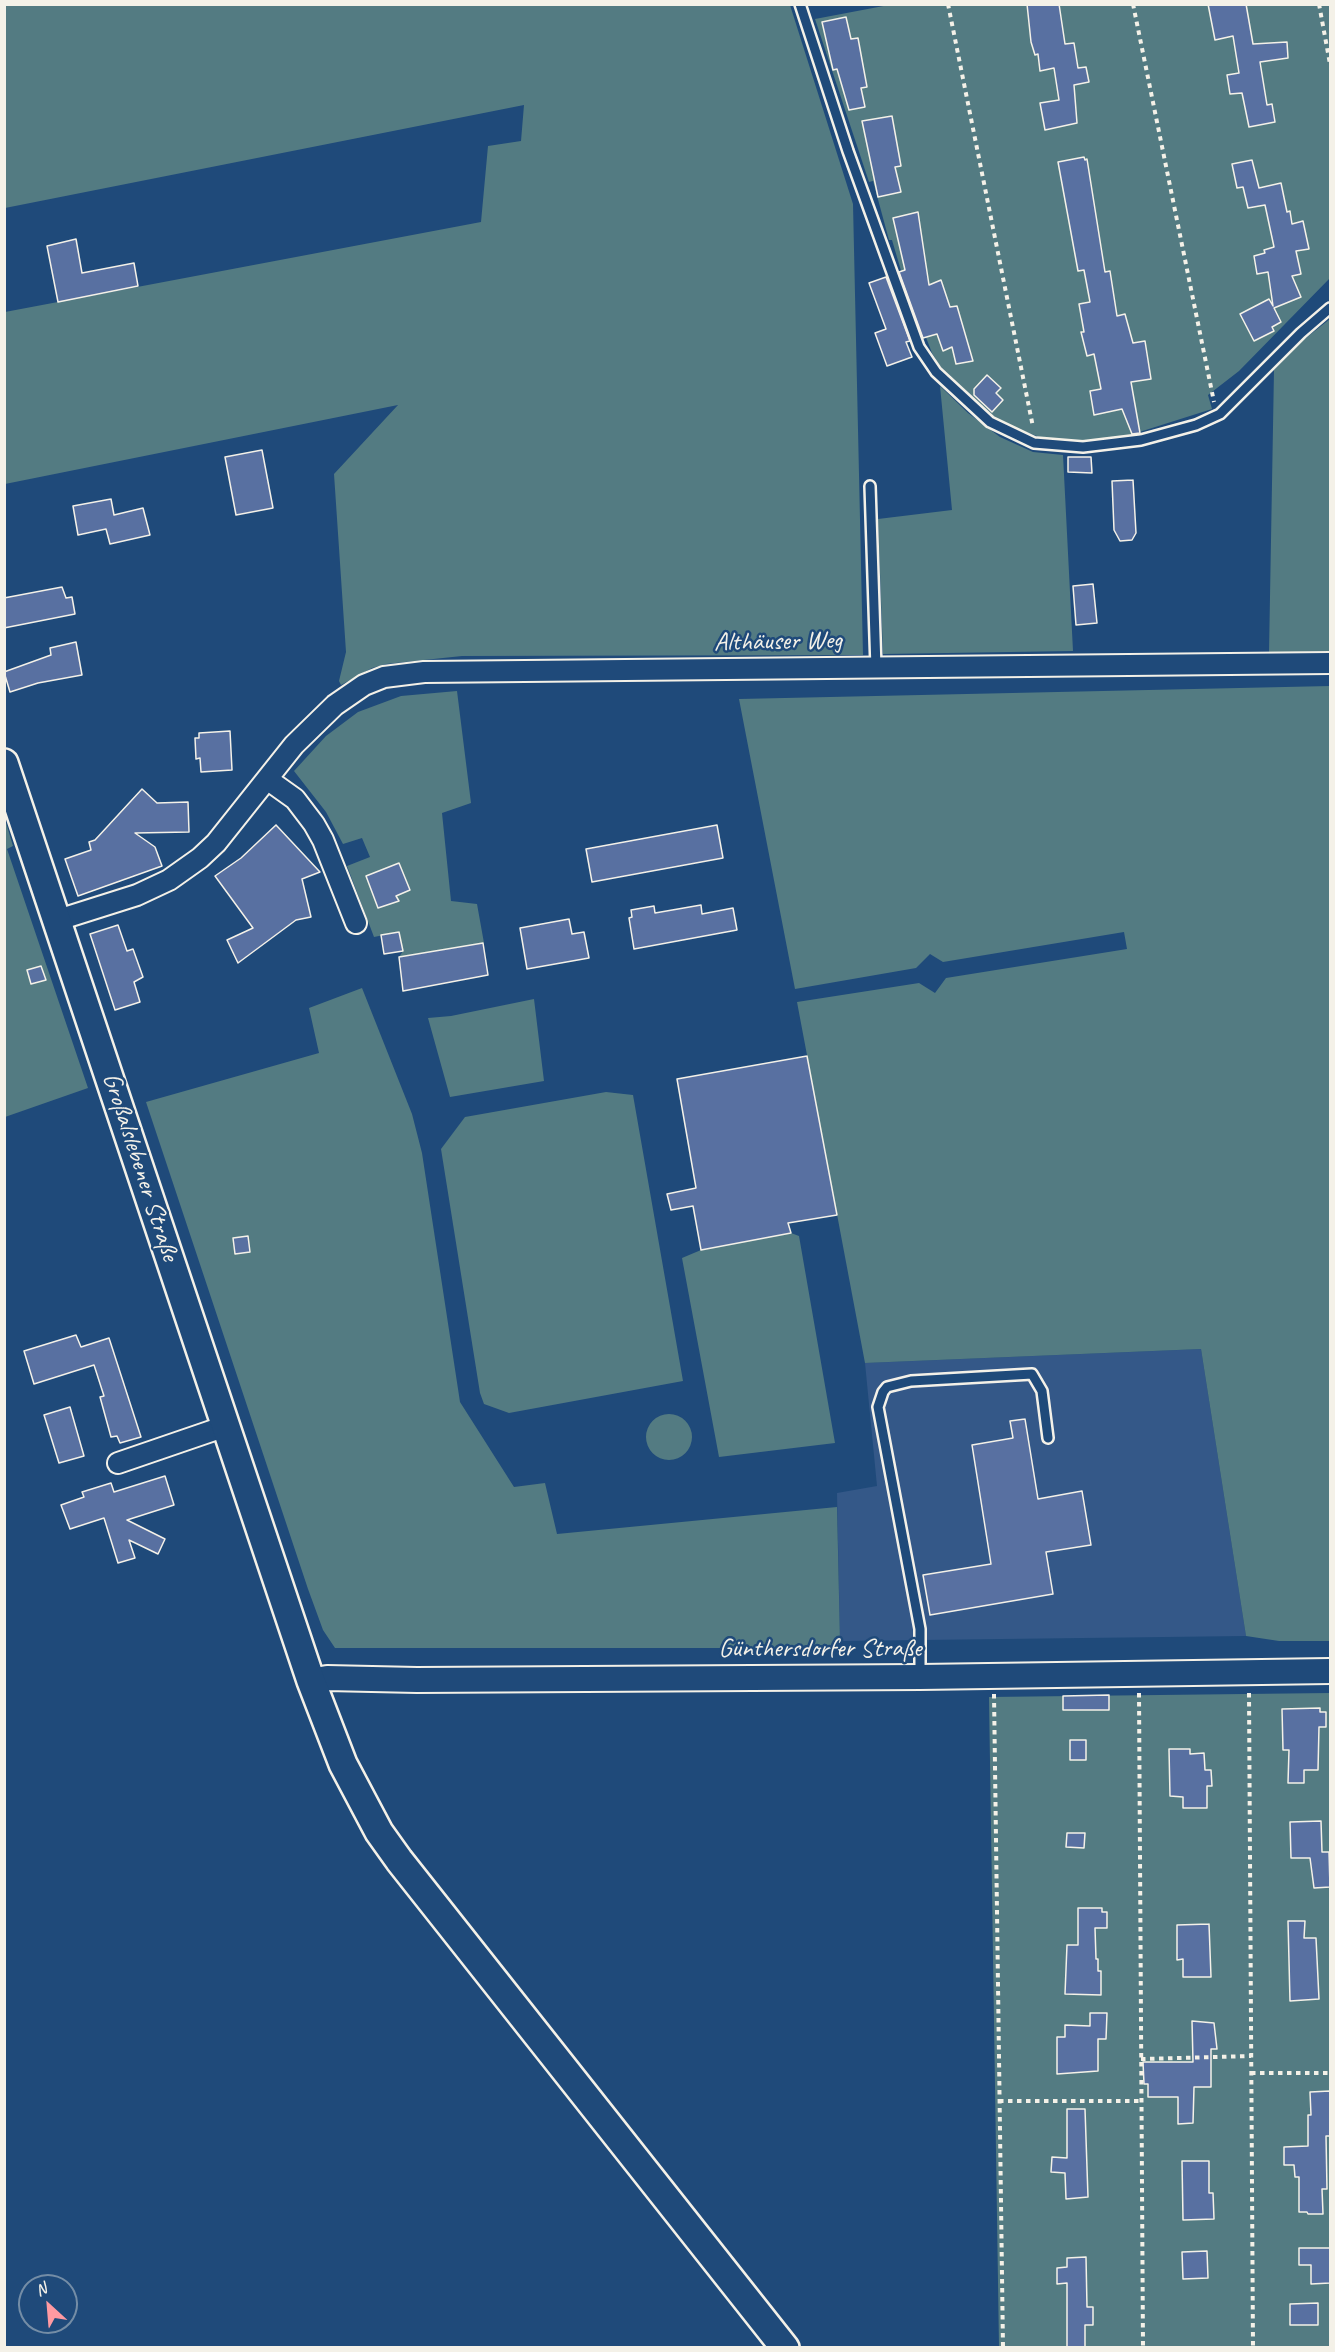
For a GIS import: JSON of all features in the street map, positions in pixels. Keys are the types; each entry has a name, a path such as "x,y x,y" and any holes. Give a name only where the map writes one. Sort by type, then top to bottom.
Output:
{"main road":[{"name":"Großalslebener Straße","path":"4,763 311,1681 348,1773 379,1832 399,1860 785,2348"}],"street":[{"name":"Althäuser Weg","path":"58,920 137,895 185,869 216,843 294,745 335,705 364,685 384,677 404,673 1330,663"},
{"path":"267,779 295,799 314,824 323,840 356,922"},
{"path":"118,1463 226,1426"},
{"name":"Günthersdorfer Straße","path":"311,1681 327,1678 417,1680 920,1677 1330,1671"}],"lane":[{"path":"800,4 848,151 919,347 936,372 990,422 1034,443 1083,447 1124,443 1196,425 1220,414 1301,333 1330,308"},
{"path":"870,486 876,668"},
{"path":"920,1677 920,1629 878,1407 883,1392 887,1387 911,1381 1032,1374 1042,1391 1048,1438"}],"path":[{"path":"948,4 1033,424 1034,443"},
{"path":"1133,4 1211,394 1220,414"},
{"path":"1319,4 1330,64"},
{"path":"1249,1671 1253,2348"},
{"path":"1140,1674 1143,2348"},
{"path":"993,1676 1003,2348"},
{"path":"1141,2059 1251,2056"},
{"path":"1251,2073 1330,2073"},
{"path":"999,2102 1142,2101"}],"shaded area":[{"path":"1201,1349 1246,1636 840,1641 837,1493 877,1486 865,1363"}],"green space":[{"path":"894,4 1330,5 1330,278 1239,371 1208,395 1212,409 1130,435 1094,440 1061,441 1042,438 1010,426 993,416 940,366 932,353 917,314 914,315 892,240 889,240 873,181 869,182 815,19"},
{"path":"4,5 790,5 853,204 863,655 462,656 386,664 372,668 341,685 339,681 346,652 334,474 398,405 5,484 5,312 481,222 488,146 521,141 524,105 5,208"},
{"path":"1330,319 1330,651 1269,653 1274,370 1302,341"},
{"path":"940,386 968,413 1000,437 1033,452 1063,455 1073,651 883,654 878,519 952,510"},
{"path":"1330,686 1330,1641 1279,1641 1246,1636 1201,1349 865,1363 797,1002 919,983 935,993 946,978 1127,949 1124,932 943,962 930,954 916,968 795,989 739,699"},
{"path":"457,691 471,803 442,813 451,901 477,904 484,943 399,957 403,951 399,932 374,937 347,866 370,857 362,838 343,844 326,812 294,771 326,736 358,712 401,696"},
{"path":"4,816 13,846 7,849 88,1088 5,1117"},
{"path":"362,988 412,1114 422,1153 460,1402 514,1487 545,1483 557,1534 837,1507 840,1641 834,1648 335,1648 323,1630 308,1589 146,1102 319,1053 309,1008"},
{"path":"534,999 544,1081 450,1097 428,1018 451,1016"},
{"path":"606,1092 633,1095 683,1381 509,1413 484,1404 480,1393 441,1149 465,1117"},
{"path":"791,1233 799,1236 835,1443 719,1457 682,1258 701,1250"},
{"path":"669,1414 685,1421 692,1437 685,1453 669,1460 653,1453 646,1437 653,1421"},
{"path":"1330,1693 1330,2347 999,2347 989,1697"}],"building":[{"path":"1027,4 1059,4 1065,44 1074,43 1078,68 1086,67 1089,82 1074,85 1077,123 1045,130 1040,103 1059,100 1054,68 1040,71 1038,54 1035,55 1031,42"},
{"path":"1208,4 1246,4 1253,44 1287,42 1288,58 1260,62 1267,105 1272,104 1275,122 1249,127 1242,93 1230,94 1227,75 1239,73 1233,36 1215,40"},
{"path":"846,17 851,39 858,38 867,87 861,88 865,107 849,110 837,69 833,70 822,22"},
{"path":"892,116 901,166 895,167 901,192 878,197 862,121"},
{"path":"1084,157 1085,160 1087,159 1105,272 1110,271 1117,316 1125,314 1133,343 1145,341 1151,379 1131,382 1140,433 1132,434 1122,409 1094,415 1090,391 1101,389 1094,354 1087,356 1081,332 1084,332 1079,304 1090,302 1084,270 1078,271 1058,162"},
{"path":"1252,160 1259,188 1281,183 1292,224 1303,221 1309,249 1296,251 1301,274 1292,276 1301,297 1274,308 1281,322 1272,327 1274,331 1254,341 1240,314 1269,299 1273,306 1268,272 1257,274 1254,256 1274,247 1265,205 1248,208 1243,187 1237,188 1232,164"},
{"path":"918,212 929,285 941,280 950,307 957,306 973,361 956,364 952,347 943,351 937,334 923,338 899,272 905,270 893,218"},
{"path":"76,239 82,273 134,263 138,286 58,302 47,246"},
{"path":"886,277 910,341 906,342 912,357 887,366 875,333 886,329 869,283"},
{"path":"987,375 1001,388 996,393 1003,400 992,412 974,395 974,389"},
{"path":"262,450 273,508 236,515 225,457"},
{"path":"1068,457 1091,457 1092,473 1068,472"},
{"path":"1133,480 1136,533 1132,540 1120,541 1114,530 1112,481"},
{"path":"111,499 114,515 143,508 150,535 110,544 106,529 78,535 73,506"},
{"path":"1093,584 1097,623 1076,625 1073,586"},
{"path":"62,587 66,598 72,597 75,614 4,628 4,598"},
{"path":"76,642 82,675 38,683 10,692 4,672 51,655 50,648"},
{"path":"230,731 232,770 201,772 200,758 196,759 195,738 199,738 199,733"},
{"path":"142,789 157,803 188,802 189,832 135,833 155,847 162,866 78,896 65,859 91,850 89,842 95,840"},
{"path":"276,825 320,872 302,879 311,917 296,920 238,963 227,940 253,928 215,876 241,858"},
{"path":"717,825 723,858 592,882 586,849"},
{"path":"399,863 410,890 396,896 399,901 378,908 366,876"},
{"path":"701,905 702,914 733,908 737,930 634,949 629,918 632,917 631,910 654,906 655,913"},
{"path":"569,919 572,934 584,932 589,958 527,969 520,928"},
{"path":"118,925 127,951 133,949 143,977 134,982 140,1002 115,1010 90,934"},
{"path":"399,932 403,951 384,954 381,935"},
{"path":"483,943 488,975 403,991 399,957"},
{"path":"41,966 46,980 31,984 27,970"},
{"path":"807,1056 837,1215 788,1223 791,1233 701,1250 693,1206 671,1210 667,1194 696,1188 677,1079"},
{"path":"248,1236 250,1252 235,1254 233,1238"},
{"path":"76,1335 81,1347 109,1338 141,1437 120,1443 117,1436 111,1437 100,1397 104,1396 94,1365 34,1384 24,1351"},
{"path":"70,1407 84,1456 59,1463 44,1415"},
{"path":"1025,1419 1038,1499 1082,1491 1091,1545 1046,1552 1053,1594 930,1615 923,1575 991,1564 972,1445 1013,1438 1010,1421"},
{"path":"165,1476 174,1505 127,1520 165,1539 158,1554 129,1540 135,1558 118,1563 104,1518 70,1529 61,1505 84,1497 82,1492 111,1483 114,1492"},
{"path":"1109,1695 1109,1710 1063,1710 1063,1696"},
{"path":"1320,1708 1320,1712 1326,1712 1326,1727 1319,1727 1318,1770 1304,1770 1304,1783 1288,1783 1289,1750 1283,1750 1282,1709"},
{"path":"1070,1740 1086,1740 1086,1760 1070,1760"},
{"path":"1169,1749 1190,1749 1190,1754 1204,1753 1205,1770 1211,1770 1212,1786 1207,1786 1207,1808 1183,1808 1183,1797 1170,1796"},
{"path":"1321,1821 1322,1852 1329,1852 1330,1887 1314,1888 1310,1858 1291,1858 1290,1822"},
{"path":"1067,1833 1085,1833 1084,1848 1066,1847"},
{"path":"1078,1908 1102,1908 1102,1912 1107,1912 1107,1928 1095,1928 1096,1959 1098,1959 1098,1971 1101,1971 1101,1995 1065,1994 1067,1945 1078,1945"},
{"path":"1288,1921 1305,1921 1304,1938 1316,1938 1319,1999 1290,2001"},
{"path":"1209,1924 1211,1977 1183,1977 1183,1959 1177,1960 1177,1925"},
{"path":"1090,2013 1107,2013 1106,2039 1098,2039 1098,2071 1057,2074 1057,2037 1065,2037 1065,2025 1090,2026"},
{"path":"1192,2021 1214,2023 1217,2049 1211,2049 1211,2087 1194,2087 1193,2123 1178,2124 1178,2097 1148,2097 1148,2084 1144,2084 1143,2062 1193,2062"},
{"path":"1330,2091 1330,2136 1326,2136 1327,2189 1322,2189 1323,2214 1308,2214 1299,2212 1299,2177 1295,2177 1294,2165 1284,2165 1284,2147 1308,2146 1308,2115 1311,2115 1310,2092"},
{"path":"1067,2109 1085,2109 1088,2197 1066,2199 1065,2173 1051,2172 1052,2157 1067,2158"},
{"path":"1182,2161 1209,2161 1209,2193 1213,2193 1214,2219 1183,2220"},
{"path":"1299,2248 1330,2248 1330,2283 1311,2284 1311,2265 1299,2265"},
{"path":"1207,2251 1208,2278 1183,2279 1182,2252"},
{"path":"1086,2257 1087,2307 1093,2307 1093,2325 1085,2325 1085,2348 1067,2348 1067,2283 1057,2284 1057,2268 1067,2267 1067,2258"},
{"path":"1318,2303 1318,2325 1290,2325 1290,2304"}]}
